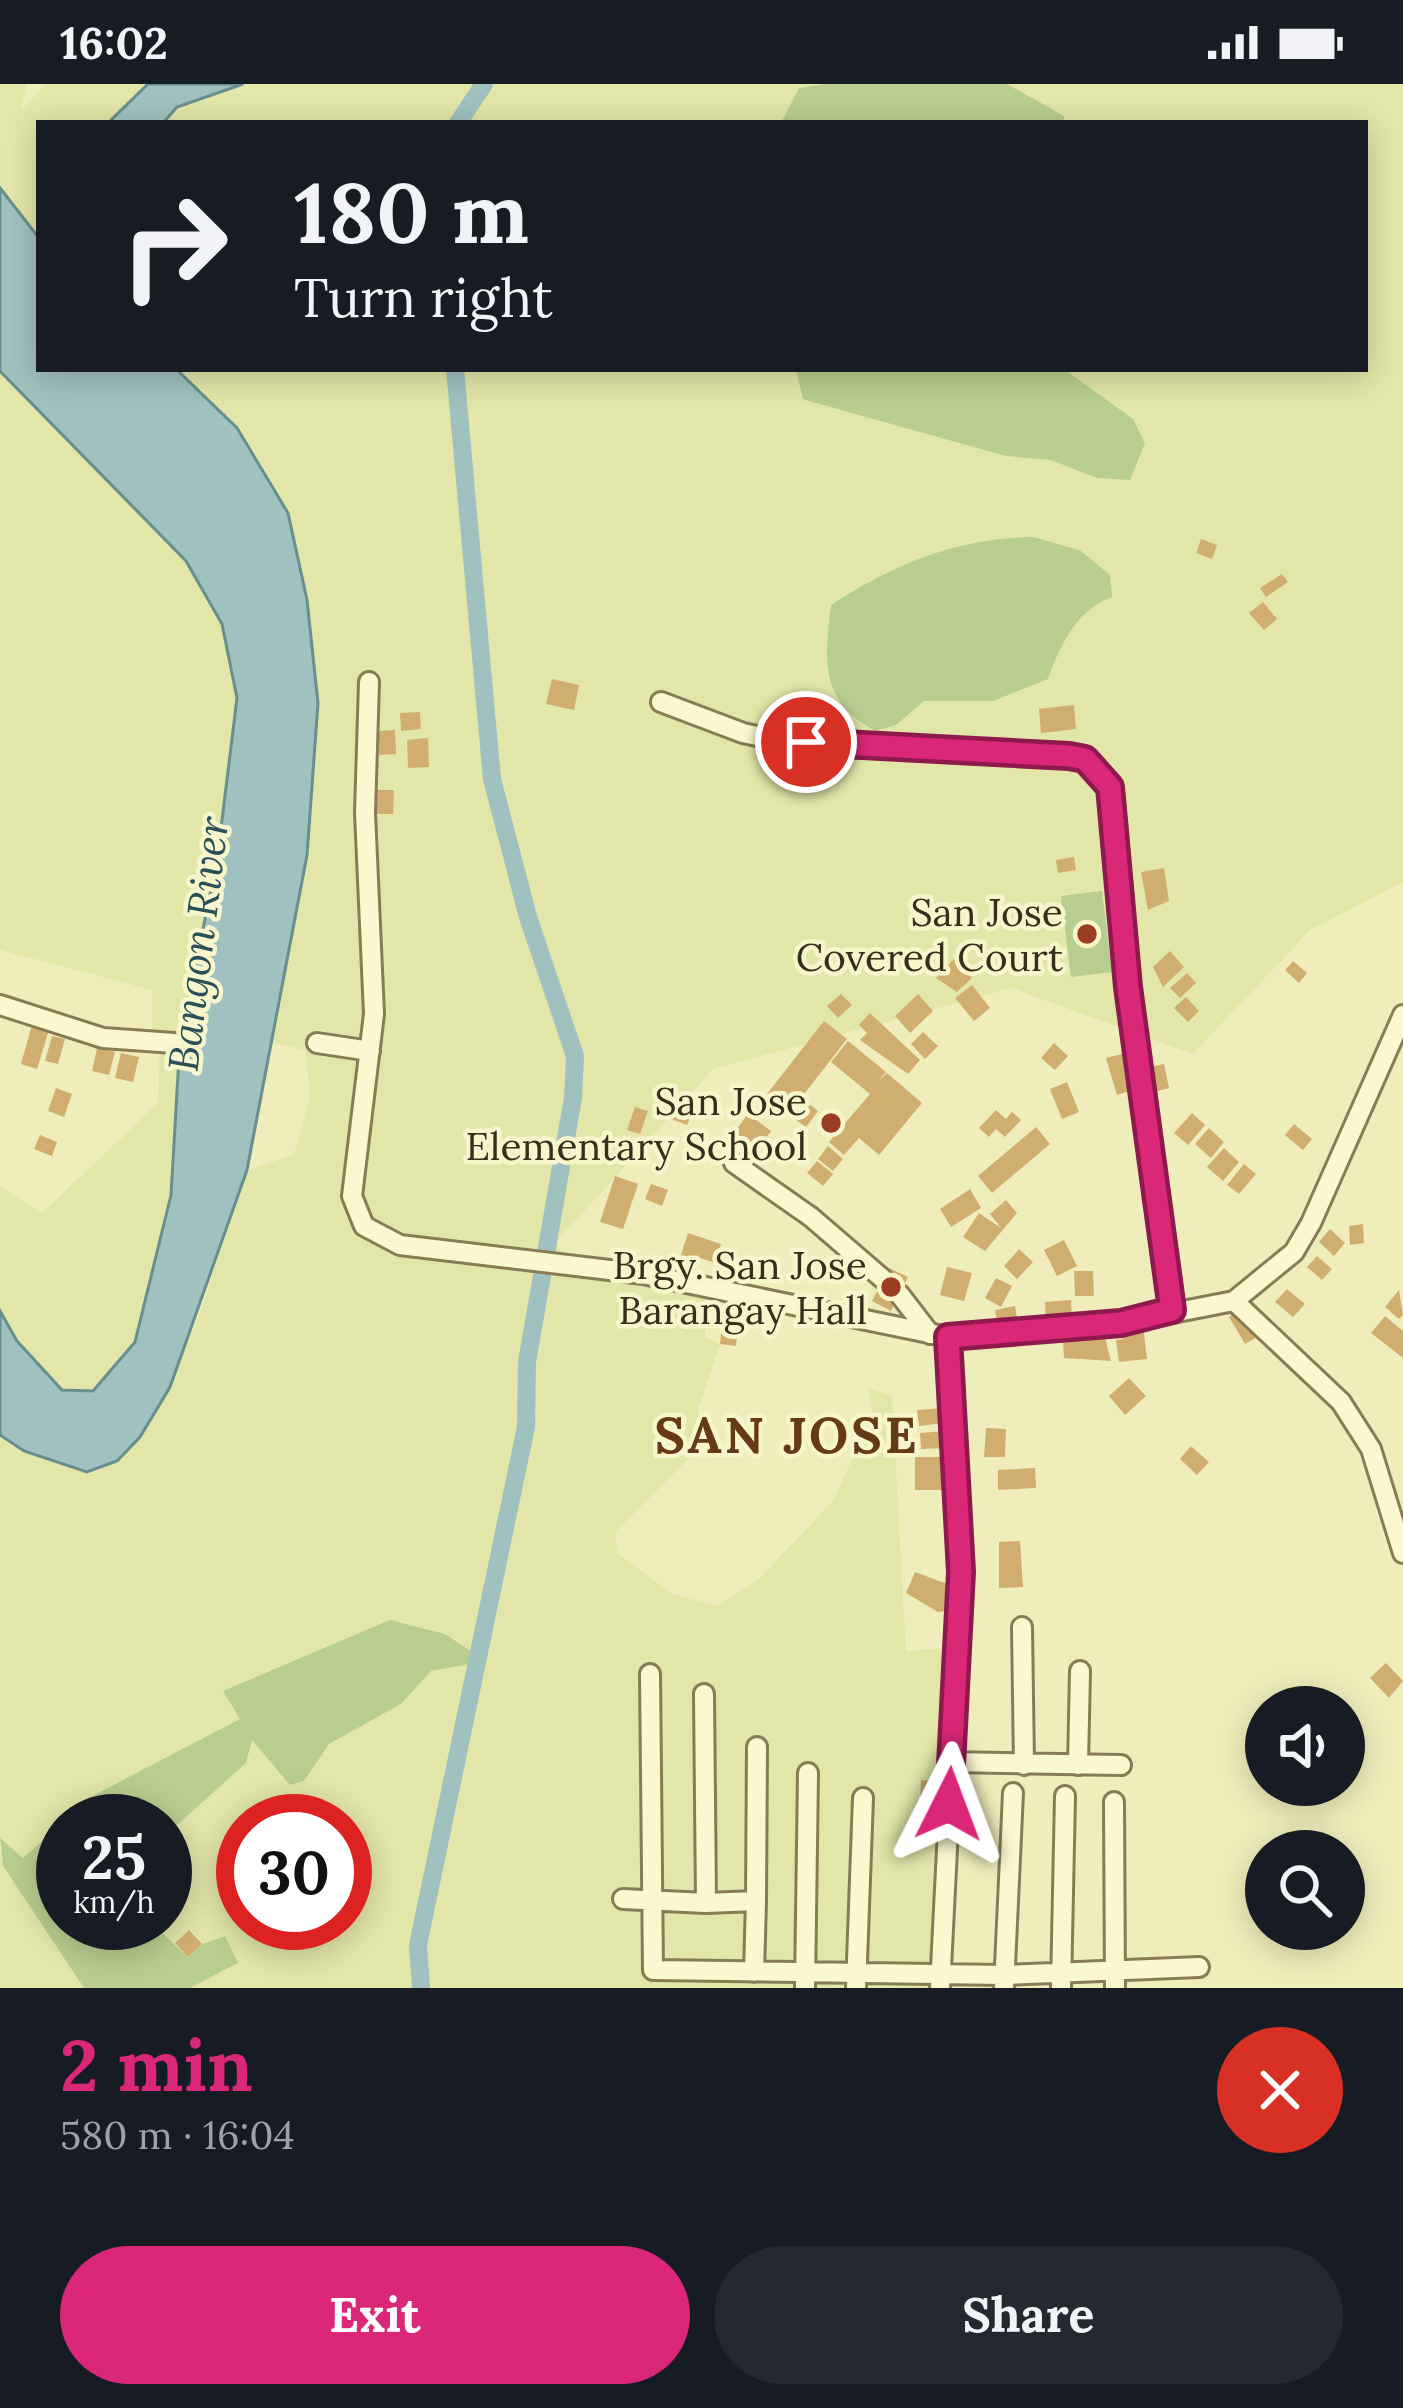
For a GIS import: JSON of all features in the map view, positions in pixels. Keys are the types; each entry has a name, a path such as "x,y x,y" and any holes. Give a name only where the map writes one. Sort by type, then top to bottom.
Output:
{"street":[{"path":"369,682 365,813 375,950 370,1051 352,1196 364,1226 400,1245 643,1274 939,1335 1121,1323 1234,1300 1294,1252 1403,1015"},
{"path":"661,702 710,723 776,740 1085,759 1110,787 1130,1008 1172,1310"},
{"path":"0,1005 103,1038 174,1043"},
{"path":"317,1043 370,1051"},
{"path":"734,1163 811,1217 883,1279"},
{"path":"900,1295 939,1335 961,1572 940,1981"},
{"path":"1234,1300 1341,1402 1371,1449 1403,1553"},
{"path":"1022,1627 1024,1765"},
{"path":"1078,1765 1080,1671"},
{"path":"650,1673 653,1970 754,1972 806,1980 1004,1981 1115,1980 1199,1967"},
{"path":"704,1694 706,1903"},
{"path":"754,1972 757,1747"},
{"path":"950,1762 1121,1766"},
{"path":"806,1980 808,1773"},
{"path":"1004,1981 1012,1793"},
{"path":"1061,1980 1065,1796"},
{"path":"856,1980 863,1798"},
{"path":"1114,1802 1115,1980"},
{"path":"623,1900 756,1900"}],"green space":[{"path":"0,84 26,84 22,109 46,84 148,84 111,120 36,120 36,234 0,188"},
{"path":"243,84 1403,84 1403,882 1310,930 1193,1054 1011,988 713,1069 556,1242 576,1275 706,1297 705,1337 720,1344 698,1409 704,1443 615,1532 617,1553 672,1594 717,1606 758,1580 833,1501 873,1414 869,1389 892,1396 906,1651 945,1648 943,1782 922,1781 920,1803 932,1805 933,1797 942,1798 938,1988 190,1988 237,1963 231,1950 372,1950 372,1794 216,1794 216,1940 202,1944 192,1933 192,1812 246,1763 252,1738 291,1785 304,1780 329,1744 401,1704 431,1671 485,1660 445,1634 224,1691 240,1719 96,1794 36,1794 36,1846 23,1858 0,1838 0,1435 24,1451 194,1330 247,1170 294,1155 310,1096 305,1050 269,1042 307,855 318,703 307,600 288,513 237,428 179,372 1368,372 1368,120 166,120 177,107"},
{"path":"1007,84 1064,120 783,120 799,88"},
{"path":"0,371 186,561 222,624 237,698 217,861 180,1040 152,1044 152,990 0,950"},
{"path":"797,372 1068,372 1133,419 1145,443 1130,480 1097,478 1051,460 1006,456 803,399"},
{"path":"1034,537 1081,551 1110,575 1112,597 1079,620 1048,679 993,701 924,701 896,725 876,731 844,708 827,663 831,605 928,556 979,542"},
{"name":"San Jose Covered Court","path":"1102,891 1112,972 1071,977 1061,896"},
{"path":"160,1044 177,1046 175,1132 171,1195 147,1305 135,1342 93,1391 62,1390 17,1341 0,1311 0,1186 42,1213 158,1103"},
{"path":"390,1620 445,1634 486,1661 431,1671 401,1704 329,1744 304,1781 290,1785 252,1740 246,1763 192,1812 192,1794 96,1794 240,1719 223,1691"},
{"path":"0,1838 23,1858 36,1847 36,1916 3,1866"},
{"path":"0,1848 3,1866 36,1916 36,1950 59,1950 84,1988 0,1988"},
{"path":"216,1939 216,1950 232,1950 238,1963 190,1988 84,1988 59,1950 181,1950 188,1957"}],"water":[{"path":"148,84 243,84 177,107 166,120 111,120"},
{"path":"0,188 36,234 36,372 179,372 237,428 288,513 307,600 318,703 307,855 247,1170 170,1387 140,1437 117,1461 87,1472 24,1451 0,1435 0,1311 17,1341 62,1390 93,1391 135,1342 171,1195 180,1040 217,861 237,698 222,624 186,561 0,371"}],"building":[{"path":"1201,539 1217,545 1212,559 1196,553"},
{"path":"1282,574 1288,582 1266,597 1260,588"},
{"path":"1263,602 1277,619 1264,630 1249,613"},
{"path":"552,679 579,685 574,710 546,704"},
{"path":"1074,705 1076,729 1041,733 1039,709"},
{"path":"420,712 421,729 401,731 400,713"},
{"path":"395,730 396,754 379,755 378,731"},
{"path":"428,738 429,767 408,768 407,740"},
{"path":"809,747 822,752 815,771 802,766"},
{"path":"829,752 843,758 833,784 819,778"},
{"path":"375,790 394,790 393,814 375,814"},
{"path":"1074,857 1076,870 1058,873 1056,860"},
{"path":"1164,868 1169,901 1148,910 1141,872"},
{"path":"1170,951 1184,967 1163,987 1153,967"},
{"path":"954,959 972,978 957,992 936,978"},
{"path":"1293,961 1307,973 1299,983 1285,970"},
{"path":"1187,973 1196,983 1180,998 1170,988"},
{"path":"972,985 990,1008 974,1021 955,998"},
{"path":"841,994 852,1005 838,1018 827,1006"},
{"path":"918,994 933,1011 910,1033 895,1016"},
{"path":"1186,997 1199,1011 1188,1022 1174,1008"},
{"path":"870,1013 920,1060 908,1074 860,1040 867,1033 859,1025"},
{"path":"824,1021 847,1039 790,1112 767,1094"},
{"path":"32,1025 49,1030 37,1069 21,1064"},
{"path":"923,1032 938,1046 925,1059 911,1044"},
{"path":"52,1036 65,1039 58,1064 45,1061"},
{"path":"848,1041 886,1072 878,1081 887,1073 922,1103 879,1155 859,1138 844,1155 829,1142 870,1094 831,1062"},
{"path":"1054,1043 1068,1056 1055,1070 1041,1058"},
{"path":"97,1048 115,1052 109,1075 92,1071"},
{"path":"121,1053 139,1057 133,1082 115,1078"},
{"path":"1125,1053 1136,1089 1117,1095 1106,1058"},
{"path":"1164,1064 1169,1088 1154,1092 1149,1067"},
{"path":"1067,1082 1079,1112 1062,1119 1050,1089"},
{"path":"56,1088 72,1094 64,1117 48,1111"},
{"path":"676,1101 694,1109 687,1125 669,1118"},
{"path":"809,1104 818,1111 806,1127 796,1120"},
{"path":"635,1107 648,1111 640,1134 627,1130"},
{"path":"996,1110 1006,1119 1012,1112 1021,1120 1005,1137 996,1129 989,1137 979,1128"},
{"path":"1192,1113 1205,1125 1188,1145 1174,1133"},
{"path":"748,1114 771,1131 755,1154 731,1137"},
{"path":"1294,1124 1312,1139 1303,1150 1285,1135"},
{"path":"1036,1127 1050,1144 992,1193 978,1176"},
{"path":"1209,1128 1224,1142 1211,1158 1195,1144"},
{"path":"40,1135 57,1142 52,1156 34,1149"},
{"path":"828,1146 843,1159 833,1171 818,1159"},
{"path":"1224,1148 1239,1162 1223,1181 1207,1167"},
{"path":"817,1161 833,1174 823,1186 807,1173"},
{"path":"1244,1164 1256,1174 1239,1194 1227,1185"},
{"path":"615,1176 638,1184 623,1229 600,1222"},
{"path":"651,1184 668,1190 662,1206 645,1199"},
{"path":"970,1189 981,1208 951,1227 940,1209"},
{"path":"1006,1200 1017,1213 985,1251 963,1237 979,1213 1001,1228 990,1214"},
{"path":"1363,1224 1364,1243 1350,1245 1349,1226"},
{"path":"1330,1229 1345,1243 1334,1256 1319,1242"},
{"path":"688,1233 721,1244 715,1263 697,1257 693,1268 678,1264"},
{"path":"1064,1240 1077,1266 1057,1276 1044,1250"},
{"path":"1019,1249 1033,1262 1017,1279 1004,1266"},
{"path":"1317,1256 1332,1269 1322,1280 1307,1267"},
{"path":"947,1267 972,1273 964,1301 940,1295"},
{"name":"Brgy. San Jose Barangay Hall","path":"889,1268 908,1277 891,1311 872,1301"},
{"path":"1074,1271 1093,1271 1094,1296 1075,1296"},
{"path":"996,1278 1012,1286 1001,1307 985,1298"},
{"path":"1287,1289 1305,1304 1293,1317 1275,1302"},
{"path":"1399,1290 1403,1315 1399,1319 1385,1307"},
{"path":"1071,1300 1072,1318 1046,1320 1045,1302"},
{"path":"1015,1306 1018,1324 998,1327 995,1310"},
{"path":"1242,1308 1259,1336 1245,1344 1229,1317"},
{"path":"723,1315 739,1316 736,1346 720,1344"},
{"path":"1385,1316 1403,1331 1403,1358 1371,1333"},
{"path":"1143,1326 1147,1359 1119,1362 1116,1340 1123,1339 1122,1329"},
{"path":"1104,1334 1111,1361 1064,1358 1063,1340"},
{"path":"1129,1378 1146,1396 1125,1415 1109,1396"},
{"path":"942,1408 944,1423 919,1426 917,1410"},
{"path":"986,1428 1006,1429 1005,1457 984,1457"},
{"path":"946,1431 947,1448 921,1449 920,1433"},
{"path":"1191,1446 1209,1462 1197,1475 1180,1459"},
{"path":"915,1457 943,1457 944,1490 915,1490"},
{"path":"1035,1468 1036,1488 998,1490 998,1470"},
{"path":"1020,1541 1023,1587 999,1588 999,1542"},
{"path":"915,1572 950,1585 950,1610 938,1612 906,1593"},
{"path":"1386,1663 1403,1681 1389,1698 1370,1678"},
{"path":"921,1780 943,1782 942,1798 933,1797 933,1805 920,1804"},
{"path":"192,1933 202,1944 188,1957 182,1950 192,1950"}],"waterway":[{"path":"460,120 484,84"},
{"path":"421,1988 418,1945 526,1427 527,1362 573,1098 575,1056 528,917 492,779 455,372"}],"place":[{"name":"San Jose Covered Court","path":"1087,934"},
{"name":"San Jose Elementary School","path":"831,1123"},
{"name":"Brgy. San Jose Barangay Hall","path":"891,1287"}],"district":[{"name":"SAN JOSE","path":"787,1434"}],"route":[{"path":"806,742 1069,756 1085,759 1110,787 1118,903 1160,1253 1172,1310 1121,1323 948,1337 961,1572 949,1804"}],"water label":[{"name":"Bangon River","path":"198,944"}]}
